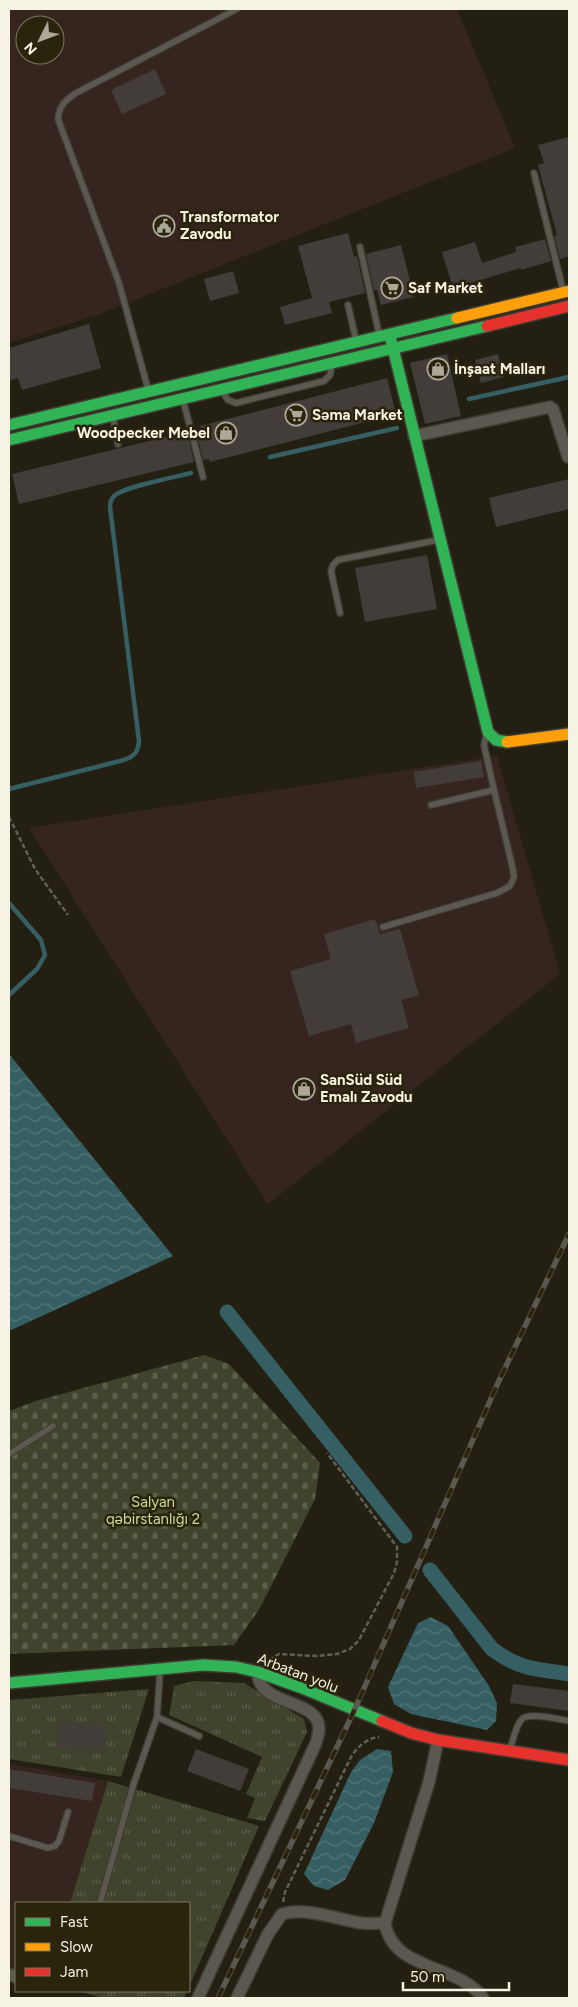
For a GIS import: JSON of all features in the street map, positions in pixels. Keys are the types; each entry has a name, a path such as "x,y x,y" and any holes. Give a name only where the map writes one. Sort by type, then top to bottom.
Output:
{"main road":[{"path":"9,426 566,291"},
{"path":"9,440 569,306"},
{"path":"384,335 392,348 488,732 496,740 505,742 569,734"},
{"name":"Arbatan yolu","path":"9,1684 221,1665 258,1672 302,1688 388,1725 438,1740 569,1760"}],"street":[{"path":"414,436 550,407 553,409 568,457"},
{"path":"198,1998 316,1744 319,1731 317,1720 306,1710 266,1690 261,1684 258,1672"},
{"path":"438,1740 429,1782 385,1923 386,1934 409,1957 467,1983 483,1998"},
{"path":"237,1998 268,1934 282,1914 292,1911 319,1913 364,1923 385,1923"}],"lane":[{"path":"148,391 119,283 58,119 58,110 64,102 76,93 237,9"},
{"path":"534,173 566,291"},
{"path":"360,247 384,335"},
{"path":"348,305 357,342"},
{"path":"221,389 228,400 236,403 324,381 330,375 333,362"},
{"path":"182,398 203,476"},
{"path":"113,414 118,444"},
{"path":"340,612 331,570 338,560 440,540"},
{"path":"383,927 497,892 510,886 514,877 512,865 484,745 488,732"},
{"path":"431,805 494,790"},
{"path":"9,1454 53,1426"},
{"path":"100,1902 133,1786 157,1717 160,1701 160,1669"},
{"path":"509,1750 520,1722 524,1717 530,1715 569,1721"},
{"path":"157,1717 199,1736"},
{"path":"9,1836 48,1848 55,1846 59,1841 68,1812"}],"path":[{"path":"9,817 35,869 68,915"},
{"path":"258,1672 268,1661 279,1654 316,1656 337,1654 350,1649 359,1640 398,1562 397,1547 327,1453"},
{"path":"282,1914 285,1892 352,1755 359,1746 369,1739 376,1737 384,1738"}],"shaded area":[{"name":"Transformator Zavodu","path":"9,9 457,9 515,148 97,315 9,343"},
{"name":"SanSüd Süd Emalı Zavodu","path":"497,756 560,974 268,1204 29,828"},
{"path":"9,1764 108,1781 70,1902 15,1902 15,1970 9,1967"}],"green space":[{"name":"Salyan qəbirstanlığı 2","path":"204,1355 229,1364 320,1463 315,1499 260,1608 234,1645 9,1654 9,1411 36,1401"},
{"path":"194,1681 244,1683 304,1719 307,1732 265,1821 247,1818 255,1798 246,1794 262,1757 169,1715 174,1686"},
{"path":"149,1689 121,1777 9,1759 9,1700"},
{"path":"108,1781 259,1826 190,1985 190,1902 70,1902"},
{"path":"82,1992 187,1992 184,1998 103,1998"}],"water":[{"path":"9,1054 173,1256 9,1331"},
{"path":"431,1617 448,1626 489,1686 497,1703 496,1721 487,1730 411,1714 394,1704 388,1687 418,1623"},
{"path":"377,1749 391,1751 393,1772 374,1823 345,1880 328,1890 314,1886 304,1874 351,1772 360,1760"}],"building":[{"path":"155,69 166,94 122,114 111,90"},
{"path":"569,137 569,256 560,259 554,236 557,235 538,165 544,163 538,145"},
{"path":"348,233 354,257 357,256 365,293 329,302 332,313 285,325 280,307 312,298 298,246"},
{"path":"545,239 551,261 453,288 442,252 475,242 482,263 516,252 515,247"},
{"path":"401,245 414,297 381,305 377,290 374,290 366,254"},
{"path":"233,271 239,293 210,301 204,279"},
{"path":"89,324 101,368 22,390 18,378 9,381 9,348"},
{"path":"447,354 461,416 425,424 410,363"},
{"path":"498,354 504,377 481,383 475,360"},
{"path":"387,378 396,414 210,462 209,459 203,460 196,430 201,429 200,426"},
{"path":"187,432 194,462 19,504 12,474"},
{"path":"569,479 569,509 496,527 489,498"},
{"path":"427,555 437,609 365,622 355,568"},
{"path":"481,761 484,777 416,788 414,772"},
{"path":"375,919 380,934 400,929 419,995 401,1000 409,1028 356,1043 351,1024 309,1036 290,971 331,959 324,934"},
{"path":"513,1684 569,1691 569,1711 510,1703"},
{"path":"58,1722 106,1724 105,1750 57,1748"},
{"path":"196,1749 249,1769 240,1791 187,1771"},
{"path":"9,1769 95,1783 92,1801 9,1788"}],"waterway":[{"path":"469,399 569,377"},
{"path":"270,457 397,428"},
{"path":"9,789 124,760 133,755 138,748 139,741 110,503 114,496 128,489 191,473"},
{"path":"9,903 41,940 45,955 37,969 9,995"},
{"path":"227,1312 405,1536"},
{"path":"430,1570 492,1649 511,1661 529,1668 569,1674"}],"railway":[{"path":"218,1998 354,1711 497,1385 569,1234"}],"traffic: fast":[{"path":"9,425 457,318"},
{"path":"9,440 487,326"},
{"path":"390,336 488,732 496,740 507,742"},
{"path":"9,1683 203,1665 236,1667 258,1672 302,1688 382,1721"}],"traffic: slow":[{"path":"457,318 569,291"},
{"path":"507,742 569,734"}],"traffic: jam":[{"path":"487,326 569,306"},
{"path":"382,1721 411,1733 438,1740 569,1760"}],"place":[{"name":"Transformator Zavodu","path":"164,226"},
{"name":"Saf Market","path":"392,288"},
{"name":"İnşaat Malları","path":"438,369"},
{"name":"Səma Market","path":"296,415"},
{"name":"Woodpecker Mebel","path":"226,433"},
{"name":"SanSüd Süd Emalı Zavodu","path":"304,1089"}]}
